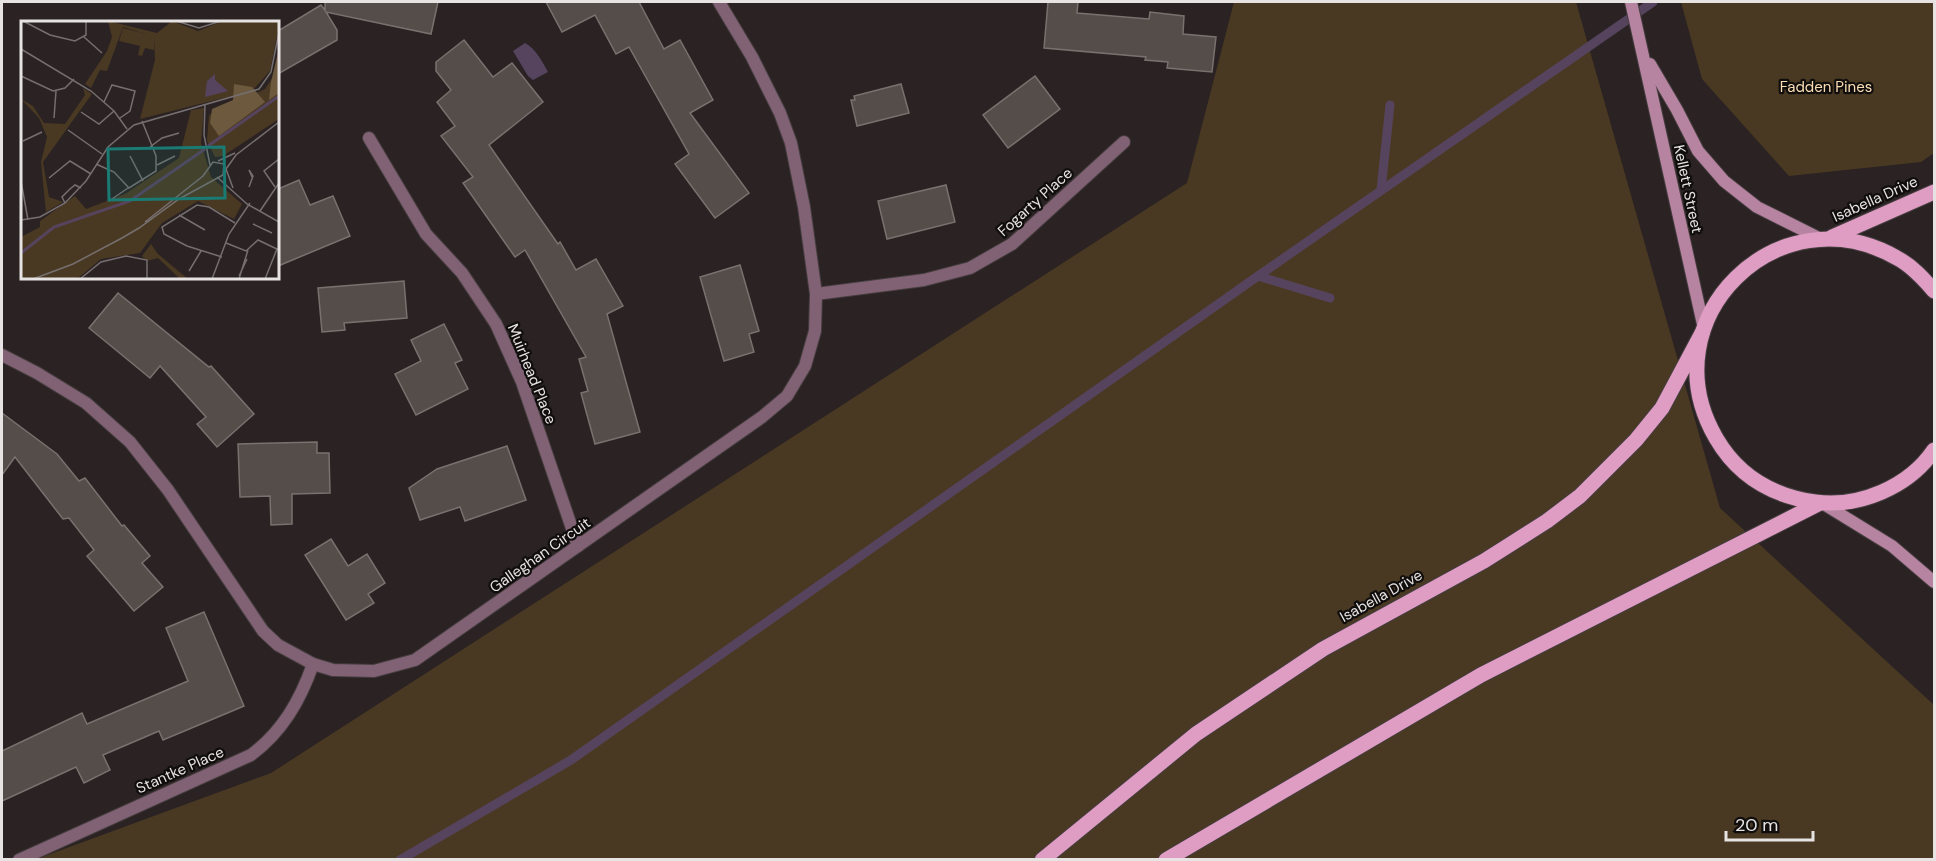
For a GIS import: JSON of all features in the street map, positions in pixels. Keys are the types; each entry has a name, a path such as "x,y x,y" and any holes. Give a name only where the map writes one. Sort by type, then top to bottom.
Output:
{"main road":[{"name":"Isabella Drive","path":"1825,239 1935,192"},
{"path":"1935,291 1919,273 1899,258 1854,241 1825,239 1782,247 1760,258 1740,273 1724,291 1711,311 1697,356 1697,380 1701,404 1709,427 1721,447 1736,465 1776,492 1821,503 1847,502 1872,496 1894,486 1915,472 1935,450"},
{"name":"Isabella Drive","path":"1042,860 1196,734 1323,649 1484,561 1556,515 1587,489 1636,440 1662,408 1703,331"},
{"path":"1166,860 1480,675 1821,503"}],"street":[{"name":"Galleghan Circuit","path":"2,355 86,403 130,442 168,490 263,631 278,645 313,664 333,670 374,672 415,660 762,417 787,396 805,366 815,331 816,294 804,207 791,143 780,113 752,57 719,2"},
{"name":"Kellett Street","path":"1631,2 1703,331"},
{"name":"Kellett Street","path":"1644,56 1677,110 1698,151 1724,182 1757,207 1825,239"},
{"name":"Muirhead Place","path":"369,138 426,234 462,273 496,324 522,382 578,546"},
{"name":"Fogarty Place","path":"816,294 924,280 970,268 1012,244 1124,142"},
{"path":"1821,503 1892,546 1935,582"},
{"name":"Stantke Place","path":"19,860 250,755 264,745 288,719 305,687 313,664"}],"green space":[{"path":"1234,2 1576,2 1720,508 1934,705 1934,859 34,860 271,773 1187,183"},
{"name":"Fadden Pines","path":"1681,2 1934,2 1934,153 1921,162 1789,176 1702,79"}],"shaded area":[{"path":"525,43 536,52 548,72 533,80 528,76 513,51"}],"building":[{"path":"325,2 438,2 431,34 326,12 337,30 337,40 279,73 279,30 321,5 325,10"},
{"path":"546,2 639,2 664,49 680,40 713,100 690,113 749,193 715,218 675,164 689,154 629,47 616,54 595,15 562,32"},
{"path":"1048,2 1078,2 1077,13 1149,19 1150,12 1184,16 1183,34 1216,37 1212,72 1167,68 1168,62 1145,60 1146,57 1044,48"},
{"path":"464,40 493,77 512,63 543,102 489,145 558,244 560,242 576,270 596,259 623,306 607,314 640,432 595,444 581,393 588,391 579,359 586,357 525,250 515,257 463,183 473,177 441,136 455,126 437,102 451,90 436,71 436,62"},
{"path":"1035,76 1060,109 1008,148 983,115"},
{"path":"901,84 909,113 857,126 851,100 855,100 854,96"},
{"path":"299,180 310,205 333,196 350,236 279,266 279,189"},
{"path":"946,185 955,222 887,239 878,201"},
{"path":"740,265 759,331 749,334 754,352 724,361 700,277"},
{"path":"404,281 407,318 344,323 345,330 322,332 318,288"},
{"path":"118,293 209,367 211,366 254,414 217,447 197,424 206,417 160,366 150,378 89,328"},
{"path":"444,324 462,360 455,363 468,389 416,415 395,374 421,361 411,340"},
{"path":"2,413 57,454 79,481 85,478 122,526 124,525 150,556 142,563 163,587 134,611 87,556 94,550 69,518 63,519 15,457 2,475"},
{"path":"317,442 317,453 329,453 330,493 292,494 292,524 271,525 270,496 240,497 238,444"},
{"path":"507,446 526,500 465,521 460,507 420,520 409,488 437,469"},
{"path":"331,539 348,566 367,554 385,583 368,594 374,603 346,620 305,555"},
{"path":"204,612 244,706 163,740 159,731 103,755 110,770 84,783 76,767 2,801 2,751 82,713 87,724 188,681 166,628"}],"waterway":[{"path":"400,860 571,760 1258,276 1653,2"},
{"path":"1381,190 1390,105"},
{"path":"1258,276 1330,298"}]}
